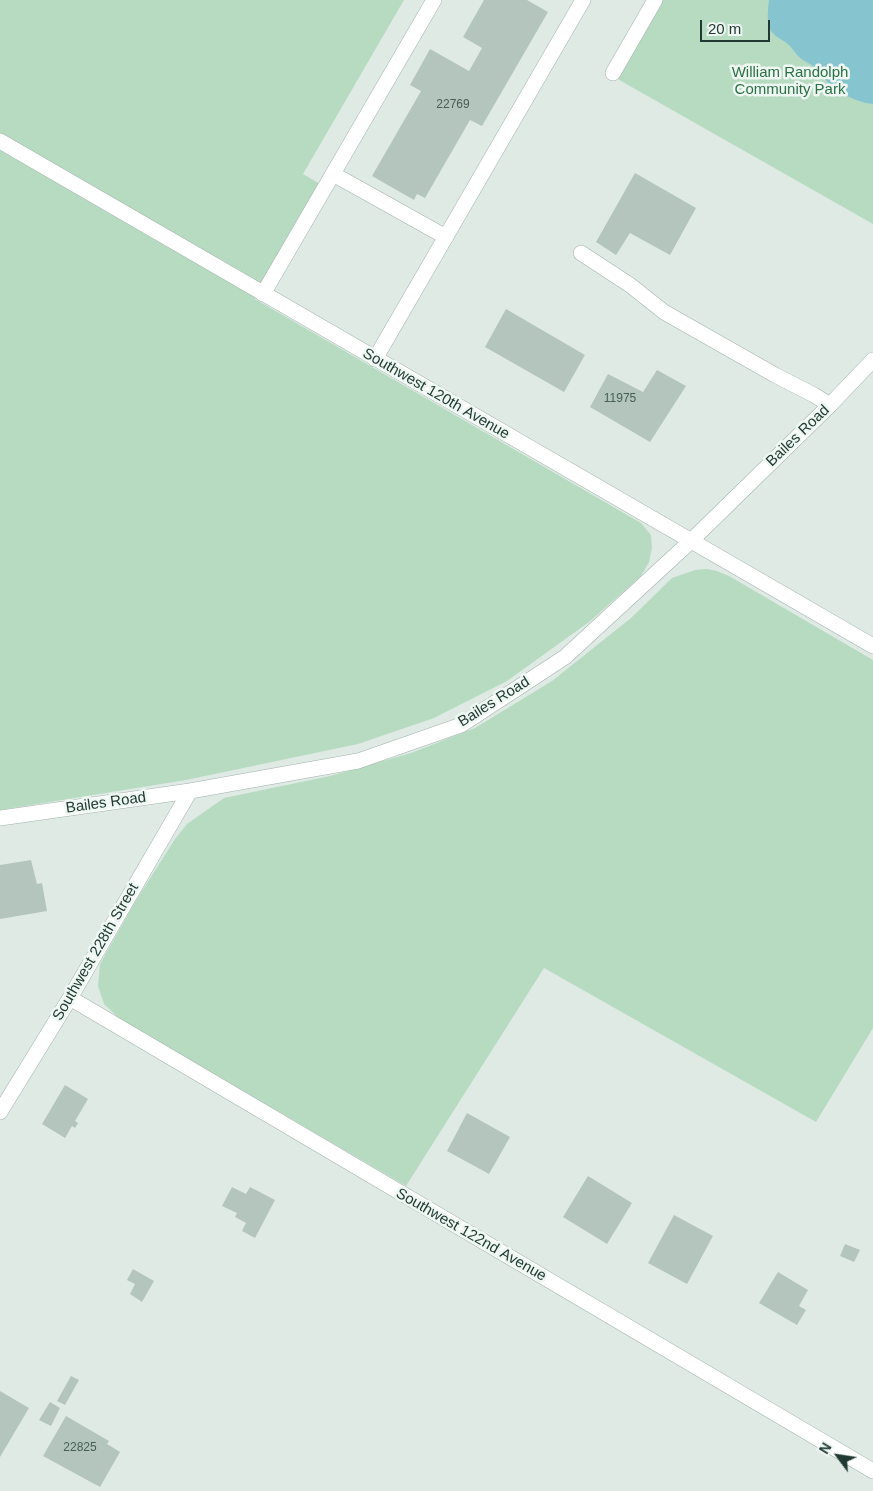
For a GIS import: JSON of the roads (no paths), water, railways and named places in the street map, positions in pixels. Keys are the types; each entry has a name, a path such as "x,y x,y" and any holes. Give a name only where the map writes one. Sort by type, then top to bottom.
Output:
{"street":[{"path":"263,294 434,0"},
{"path":"375,359 583,0"},
{"path":"613,73 655,0"},
{"name":"Southwest 120th Avenue","path":"0,141 873,646"},
{"path":"333,174 446,237"},
{"path":"581,253 630,285 664,312 830,405"},
{"name":"Bailes Road","path":"0,818 190,791 358,761 462,724 565,657 692,540 872,364"},
{"name":"Southwest 228th Street","path":"0,1112 70,998 190,791"},
{"name":"Southwest 122nd Avenue","path":"70,998 873,1471"}],"water":[{"path":"769,0 873,0 873,104 865,103 842,93 828,83 814,67 799,57 789,45 773,33 769,28 768,20"}],"park label":[{"name":"William Randolph Community Park","path":"790,82"}]}
